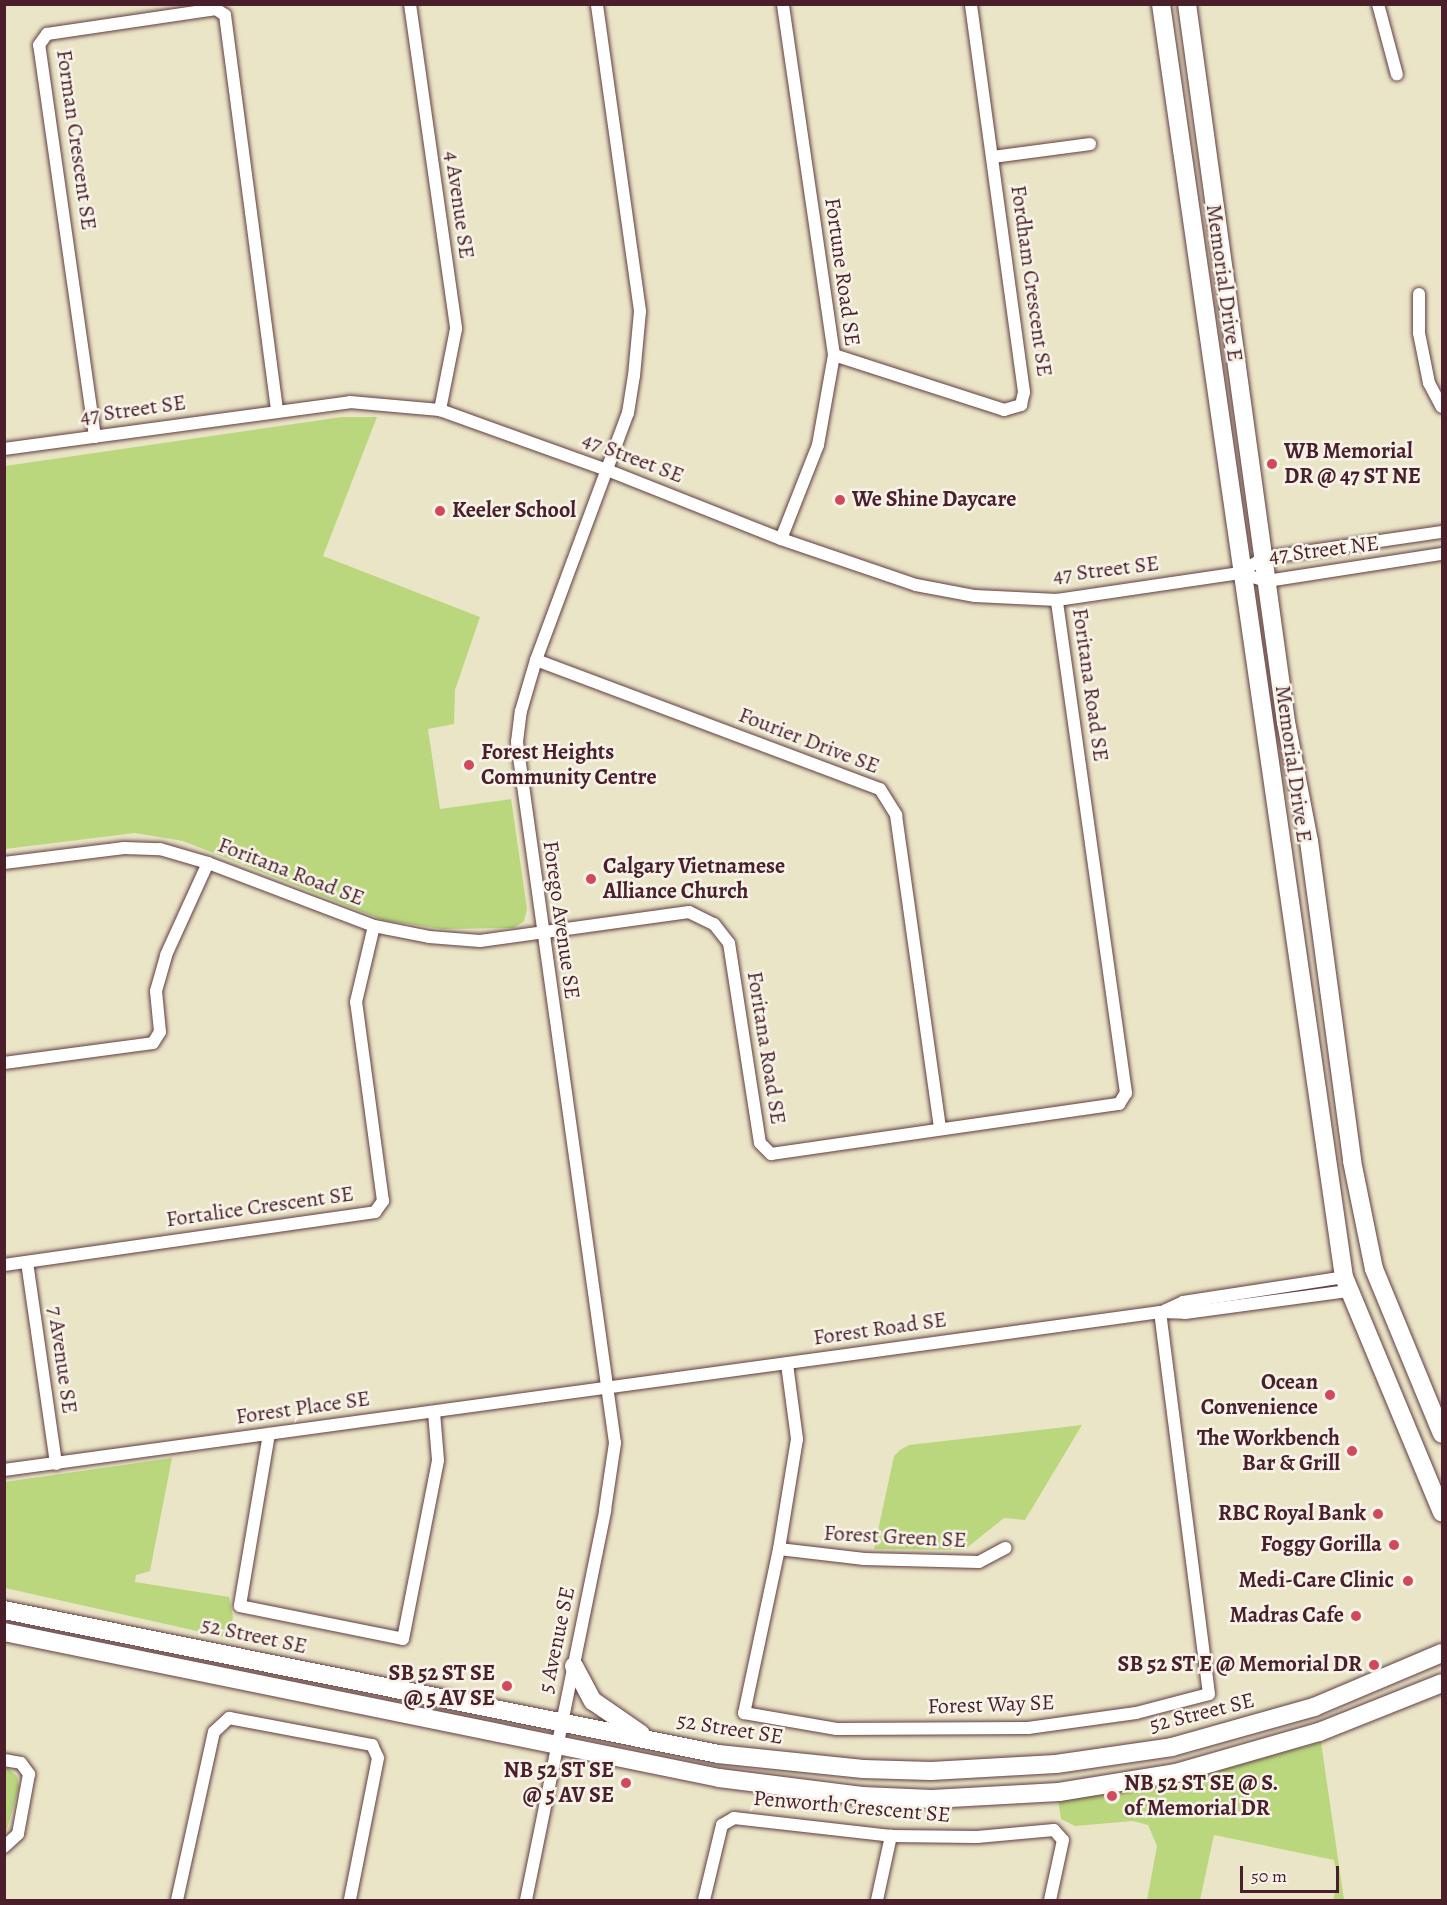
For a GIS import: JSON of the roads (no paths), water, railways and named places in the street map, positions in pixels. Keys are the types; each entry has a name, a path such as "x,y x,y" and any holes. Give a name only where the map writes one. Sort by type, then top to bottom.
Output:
{"main road":[{"name":"Memorial Drive E","path":"1161,4 1240,573 1346,1284 1443,1512"},
{"name":"Memorial Drive E","path":"1187,4 1286,722 1309,841 1352,1161 1372,1258 1443,1434"},
{"name":"52 Street SE","path":"4,1610 718,1754 863,1769 952,1771 1056,1764 1121,1756 1236,1731 1314,1707 1443,1653"},
{"name":"52 Street SE","path":"4,1632 719,1778 796,1788 932,1799 1008,1796 1128,1782 1239,1758 1413,1696 1443,1683"},
{"path":"574,1666 593,1701 650,1740"},
{"path":"1413,1696 1443,1694"}],"street":[{"name":"4 Avenue SE","path":"410,4 456,329 440,410"},
{"path":"597,4 640,311 628,413 607,470"},
{"name":"Fortune Road SE","path":"781,539 818,445 834,355 783,4"},
{"name":"Fordham Crescent SE","path":"834,355 1004,410 1021,405 1024,392 971,4"},
{"path":"1378,4 1397,75"},
{"name":"Forman Crescent SE","path":"95,437 39,45 47,34 216,9 225,15 278,411"},
{"path":"993,157 1090,144"},
{"path":"1419,294 1419,333 1429,383 1443,407"},
{"name":"47 Street SE","path":"4,449 350,402 440,410 607,470 781,539 916,585 975,596 1057,600 1240,573"},
{"name":"Forego Avenue SE","path":"607,470 536,660 521,711 517,742 541,932 607,1387"},
{"name":"47 Street NE","path":"1240,573 1263,558 1443,532"},
{"name":"47 Street NE","path":"1240,573 1267,581 1443,554"},
{"name":"Foritana Road SE","path":"4,863 124,848 160,849 208,863 374,926 429,937 480,941 689,912 714,924 729,943 760,1143 771,1154 940,1127 1119,1104 1126,1093 1057,600"},
{"name":"Fourier Drive SE","path":"536,660 880,789 896,815 940,1127"},
{"path":"4,1063 153,1043 160,1032 156,992 166,955 208,863"},
{"name":"Fortalice Crescent SE","path":"4,1265 375,1212 383,1201 356,1002 374,926"},
{"name":"7 Avenue SE","path":"27,1262 56,1464"},
{"name":"Forest Road SE","path":"607,1387 1160,1312 1183,1302 1346,1284"},
{"name":"Forest Way SE","path":"787,1364 797,1439 779,1550 744,1713 837,1729 1029,1728 1136,1713 1209,1694 1160,1312"},
{"name":"Forest Place SE","path":"4,1470 607,1387"},
{"name":"5 Avenue SE","path":"526,1900 611,1480 615,1443 607,1387"},
{"path":"269,1434 240,1606 403,1639 438,1460 434,1412"},
{"name":"Forest Green SE","path":"779,1550 864,1559 979,1562 1005,1548"},
{"path":"177,1900 214,1732 229,1719 372,1745 378,1758 350,1900"},
{"path":"4,1760 21,1763 29,1774 18,1834 4,1847"},
{"name":"Penworth Crescent SE","path":"704,1900 722,1825 734,1818 891,1836 977,1837 1054,1830 1063,1840 1050,1900"},
{"path":"877,1900 891,1836"}],"place":[{"name":"WB Memorial DR @ 47 ST NE","path":"1272,464"},
{"name":"We Shine Daycare","path":"840,500"},
{"name":"Keeler School","path":"440,511"},
{"name":"Forest Heights Community Centre","path":"469,765"},
{"name":"Calgary Vietnamese Alliance Church","path":"591,879"},
{"name":"Ocean Convenience","path":"1330,1395"},
{"name":"The Workbench Bar & Grill","path":"1352,1451"},
{"name":"RBC Royal Bank","path":"1378,1514"},
{"name":"Foggy Gorilla","path":"1394,1545"},
{"name":"Medi-Care Clinic","path":"1408,1581"},
{"name":"Madras Cafe","path":"1356,1616"},
{"name":"SB 52 ST E @ Memorial DR","path":"1374,1665"},
{"name":"SB 52 ST SE @ 5 AV SE","path":"507,1686"},
{"name":"NB 52 ST SE @ 5 AV SE","path":"626,1783"},
{"name":"NB 52 ST SE @ S. of Memorial DR","path":"1112,1796"}]}
